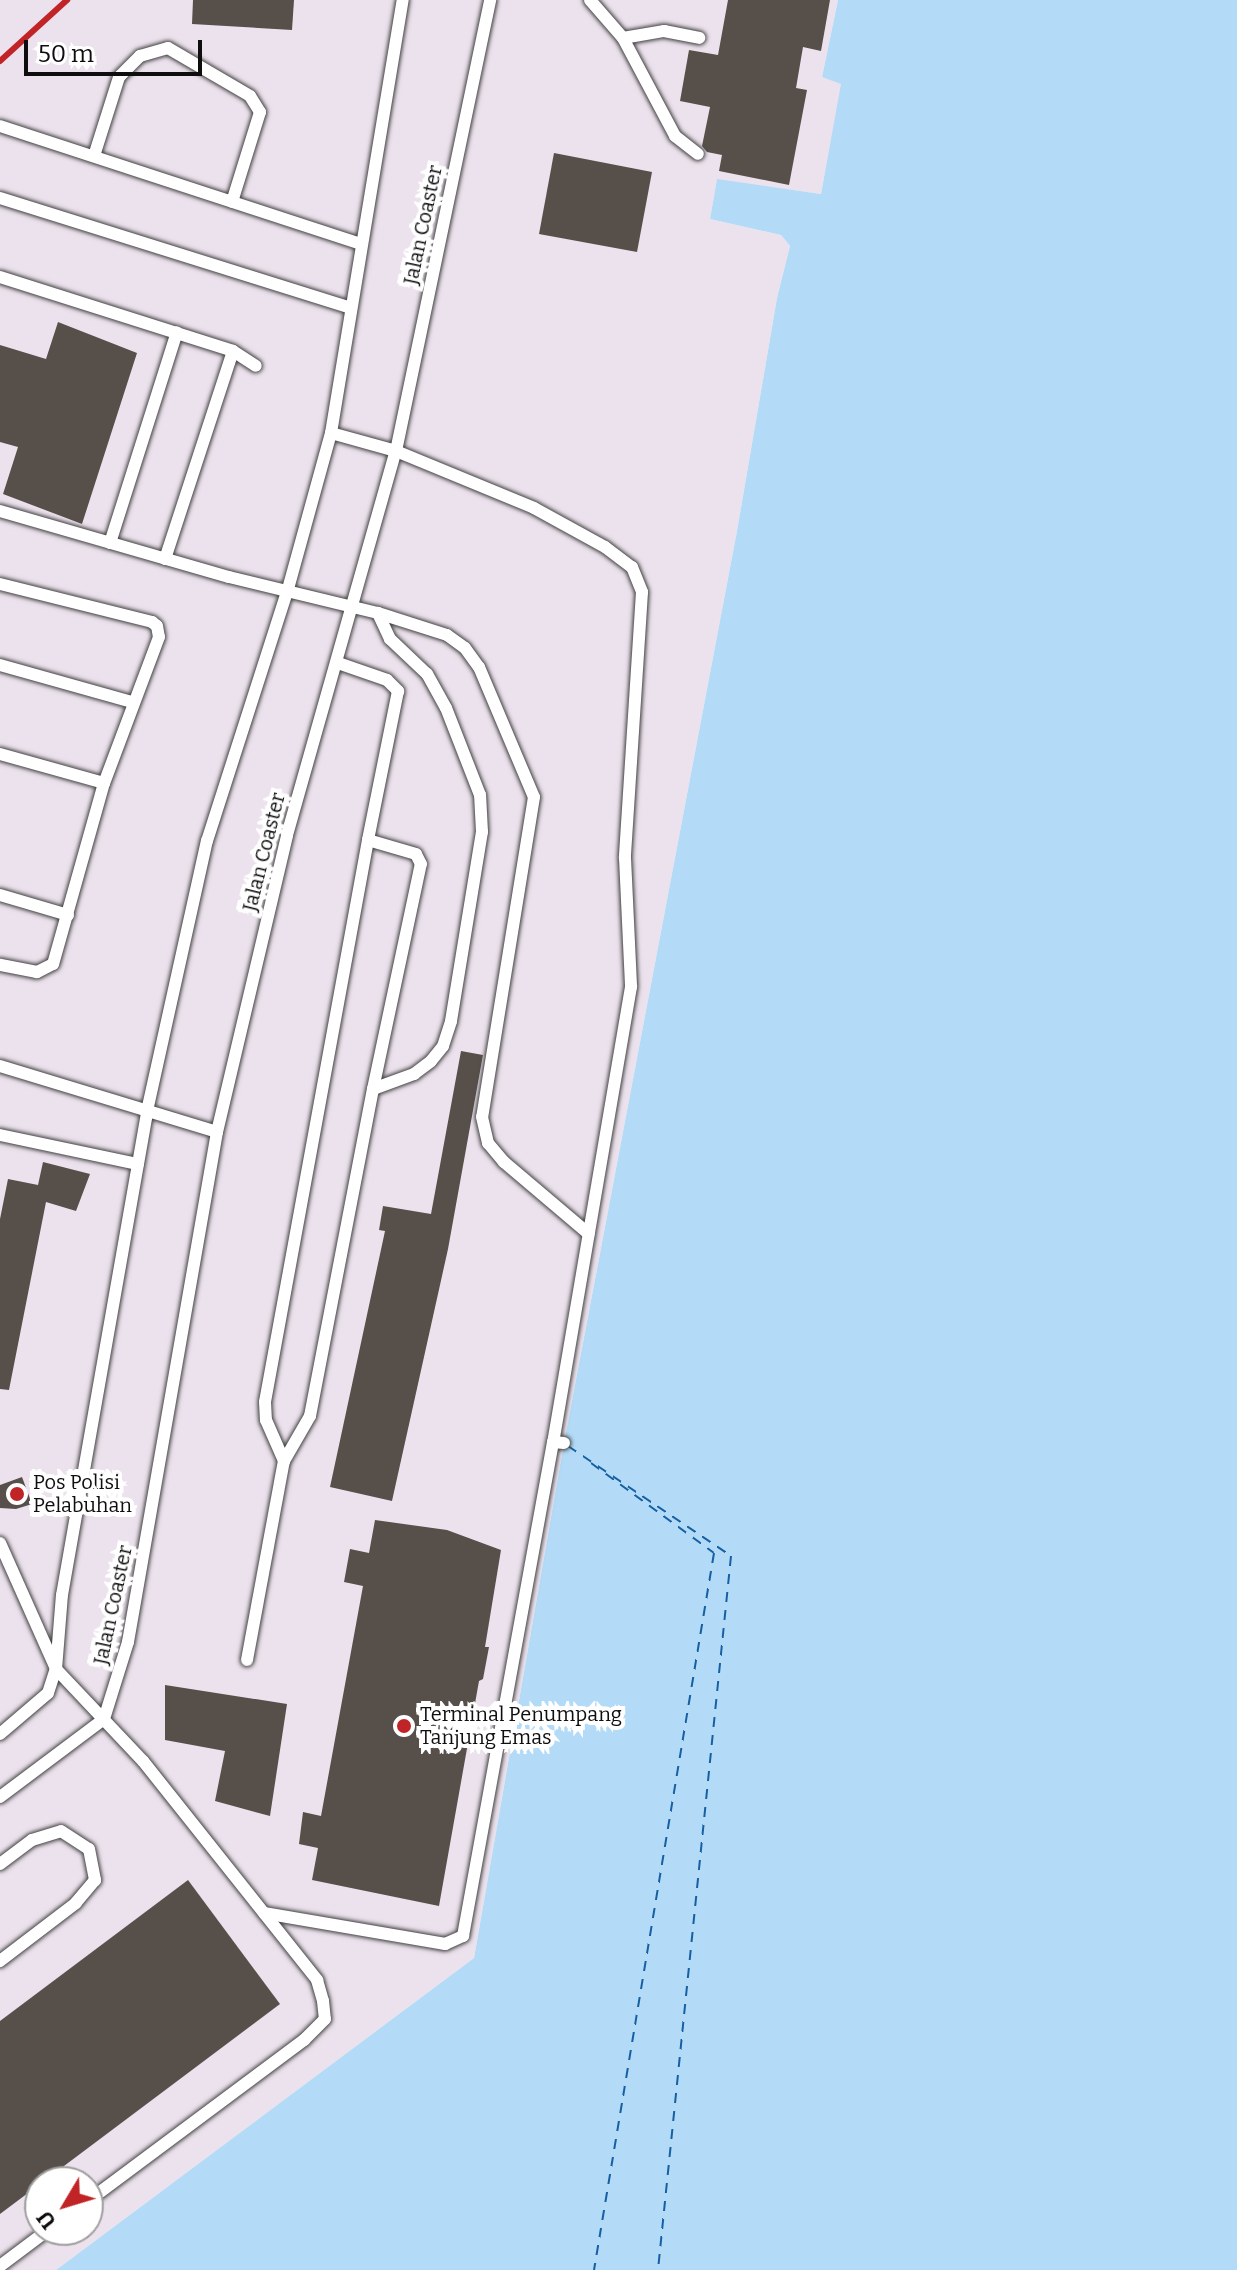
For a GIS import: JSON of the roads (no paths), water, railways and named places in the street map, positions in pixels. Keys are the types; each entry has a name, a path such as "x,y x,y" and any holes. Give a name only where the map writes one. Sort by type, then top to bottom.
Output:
{"lane":[{"path":"0,1734 48,1693 56,1669 62,1595 147,1111 207,841 288,589 331,433 403,0"},
{"name":"Jalan Coaster","path":"104,1719 128,1642 217,1132 287,835 354,608 396,451 490,0"},
{"path":"590,0 623,38 675,136 698,154"},
{"path":"623,38 664,31 699,38"},
{"path":"94,156 119,77 140,56 168,48 250,96 260,112 232,202"},
{"path":"0,126 360,244"},
{"path":"0,198 351,308"},
{"path":"0,277 233,351 256,366"},
{"path":"110,543 177,332"},
{"path":"165,559 233,351"},
{"path":"264,1913 445,1944 463,1936 558,1443 589,1234 631,987 625,858 642,592 632,567 605,547 534,508 396,451 331,433"},
{"path":"0,511 165,559 378,613 447,635 465,648 479,667 528,775 534,797 534,815 482,1117 488,1143 504,1162 589,1234"},
{"path":"0,584 152,622 157,626 159,637 104,783 53,964 37,972 0,965"},
{"path":"373,1089 414,1074 443,1046 451,1021 482,832 480,795 446,708 427,674 390,639 378,613"},
{"path":"284,1461 266,1420 265,1402 398,691 387,680 338,663"},
{"path":"0,665 132,702"},
{"path":"0,754 104,783"},
{"path":"247,1660 284,1461 310,1416 373,1089 421,864 416,854 368,840"},
{"path":"0,895 68,915"},
{"path":"0,1066 217,1132"},
{"path":"0,1135 138,1164"},
{"path":"0,1543 56,1669 143,1761 317,1980 325,2019 304,2040 104,2189"},
{"path":"0,1797 104,1719"},
{"path":"0,1864 32,1840 61,1831 89,1849 95,1880 76,1903 0,1961"},
{"path":"0,2266 27,2246"}],"water":[{"path":"838,0 1237,0 1237,2270 56,2270 88,2246 104,2246 104,2234 474,1958 564,1443 737,531 777,298 790,246 781,235 710,219 717,179 821,194 841,84 822,77"}],"railway":[{"path":"0,61 67,0"}],"place":[{"name":"Pos Polisi Pelabuhan","path":"17,1494"},
{"name":"Terminal Penumpang Tanjung Emas","path":"404,1726"}]}
